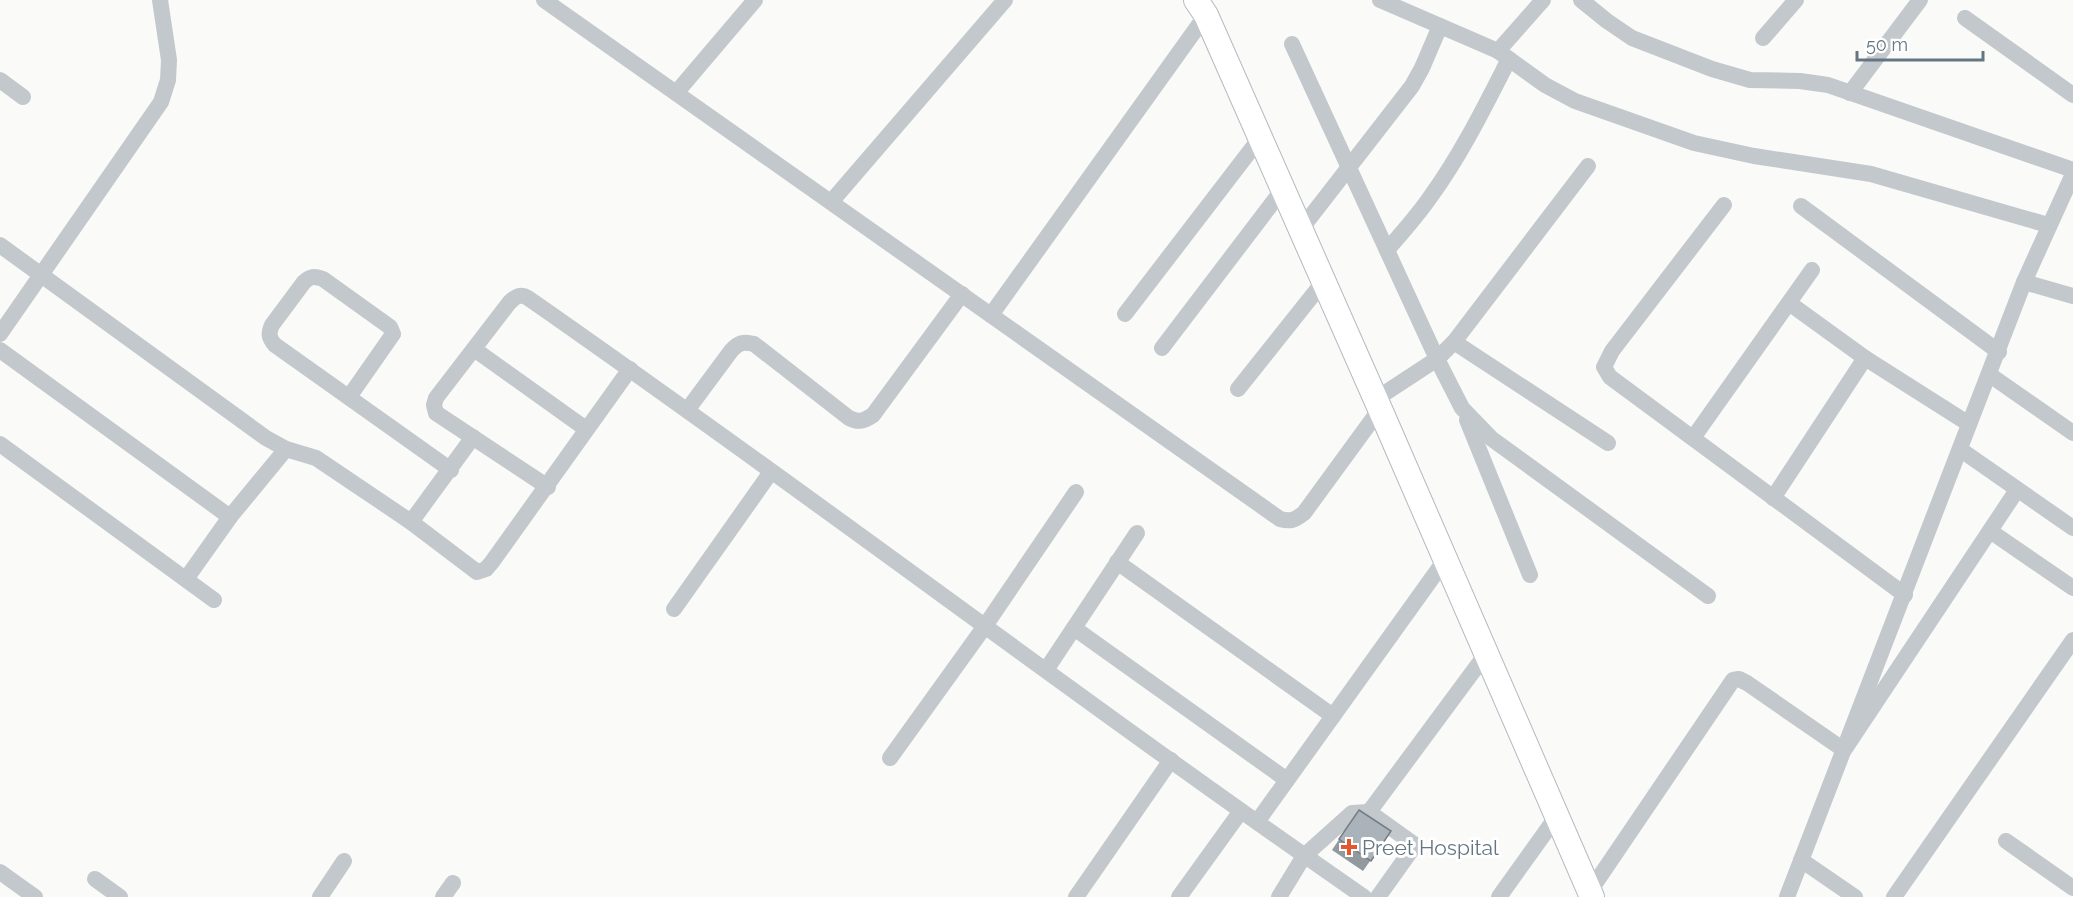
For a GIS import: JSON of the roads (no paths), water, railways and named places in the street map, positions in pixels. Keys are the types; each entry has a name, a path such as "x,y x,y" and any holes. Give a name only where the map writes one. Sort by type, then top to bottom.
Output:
{"street":[{"path":"0,334 161,102 168,80 169,60 160,0"},
{"path":"544,0 1280,519 1288,522 1296,520 1304,513 1378,404 1454,342 1588,166"},
{"path":"676,93 755,0"},
{"path":"831,202 1005,0"},
{"path":"1380,0 1504,55 1545,85 1575,101 1694,143 1754,156 1871,174 2048,225"},
{"path":"1387,250 1416,217 1444,177 1473,130 1504,55 1543,0"},
{"path":"1581,0 1606,21 1632,38 1712,69 1750,80 1814,82 2073,172 2068,200 2048,225 2024,282 1787,897"},
{"path":"1762,38 1796,0"},
{"path":"1850,93 1920,0"},
{"path":"1201,7 1378,404 1557,816 1586,892"},
{"path":"991,315 1201,7"},
{"path":"1965,18 2073,94"},
{"path":"1301,229 1412,86 1440,26"},
{"path":"1292,44 1462,408 1530,575"},
{"path":"0,80 23,97"},
{"path":"1125,314 1260,138"},
{"path":"1162,348 1283,189"},
{"path":"1724,205 1612,351 1604,367 1610,377 1905,595"},
{"path":"1801,206 1999,351"},
{"path":"0,245 254,430 286,449 316,458 411,522 477,572 486,569 492,562 548,487 586,429 630,369"},
{"path":"1693,438 1812,270"},
{"path":"349,397 393,334 390,327 323,279 310,277 272,325 269,333 270,339 275,345 451,470"},
{"path":"1238,389 1324,281"},
{"path":"2024,282 2073,296"},
{"path":"688,409 731,351 737,344 745,342 754,344 849,418 857,422 865,420 873,415 962,294"},
{"path":"548,487 436,413 434,405 436,398 508,303 517,296 524,295 688,409 771,472 1364,897"},
{"path":"1789,303 1865,358 1969,424"},
{"path":"1454,342 1608,443"},
{"path":"0,350 230,517"},
{"path":"474,350 586,429"},
{"path":"1773,498 1865,358"},
{"path":"1990,375 2073,433"},
{"path":"1462,408 1476,424 1517,458 1708,596"},
{"path":"411,522 473,437"},
{"path":"0,444 214,600"},
{"path":"186,579 230,517 286,449"},
{"path":"1961,450 2073,528"},
{"path":"674,609 771,472"},
{"path":"1844,750 2017,490"},
{"path":"890,758 985,626 1076,492"},
{"path":"1990,531 2073,588"},
{"path":"1046,670 1137,533"},
{"path":"1257,822 1445,560"},
{"path":"1117,562 1333,716"},
{"path":"1074,628 1287,780"},
{"path":"1894,897 2073,640"},
{"path":"1369,812 1486,654"},
{"path":"1586,892 1733,680 1739,679 1747,682 1844,750"},
{"path":"1076,897 1171,760"},
{"path":"1179,897 1241,811"},
{"path":"1279,897 1304,856 1352,813 1369,812 1415,845 1378,897"},
{"path":"1499,897 1557,816"},
{"path":"2006,840 2073,888"},
{"path":"1801,860 1855,897"},
{"path":"320,897 344,861"},
{"path":"0,872 35,897"},
{"path":"95,879 120,897"}],"place":[{"name":"Preet Hospital","path":"1349,847"}]}
